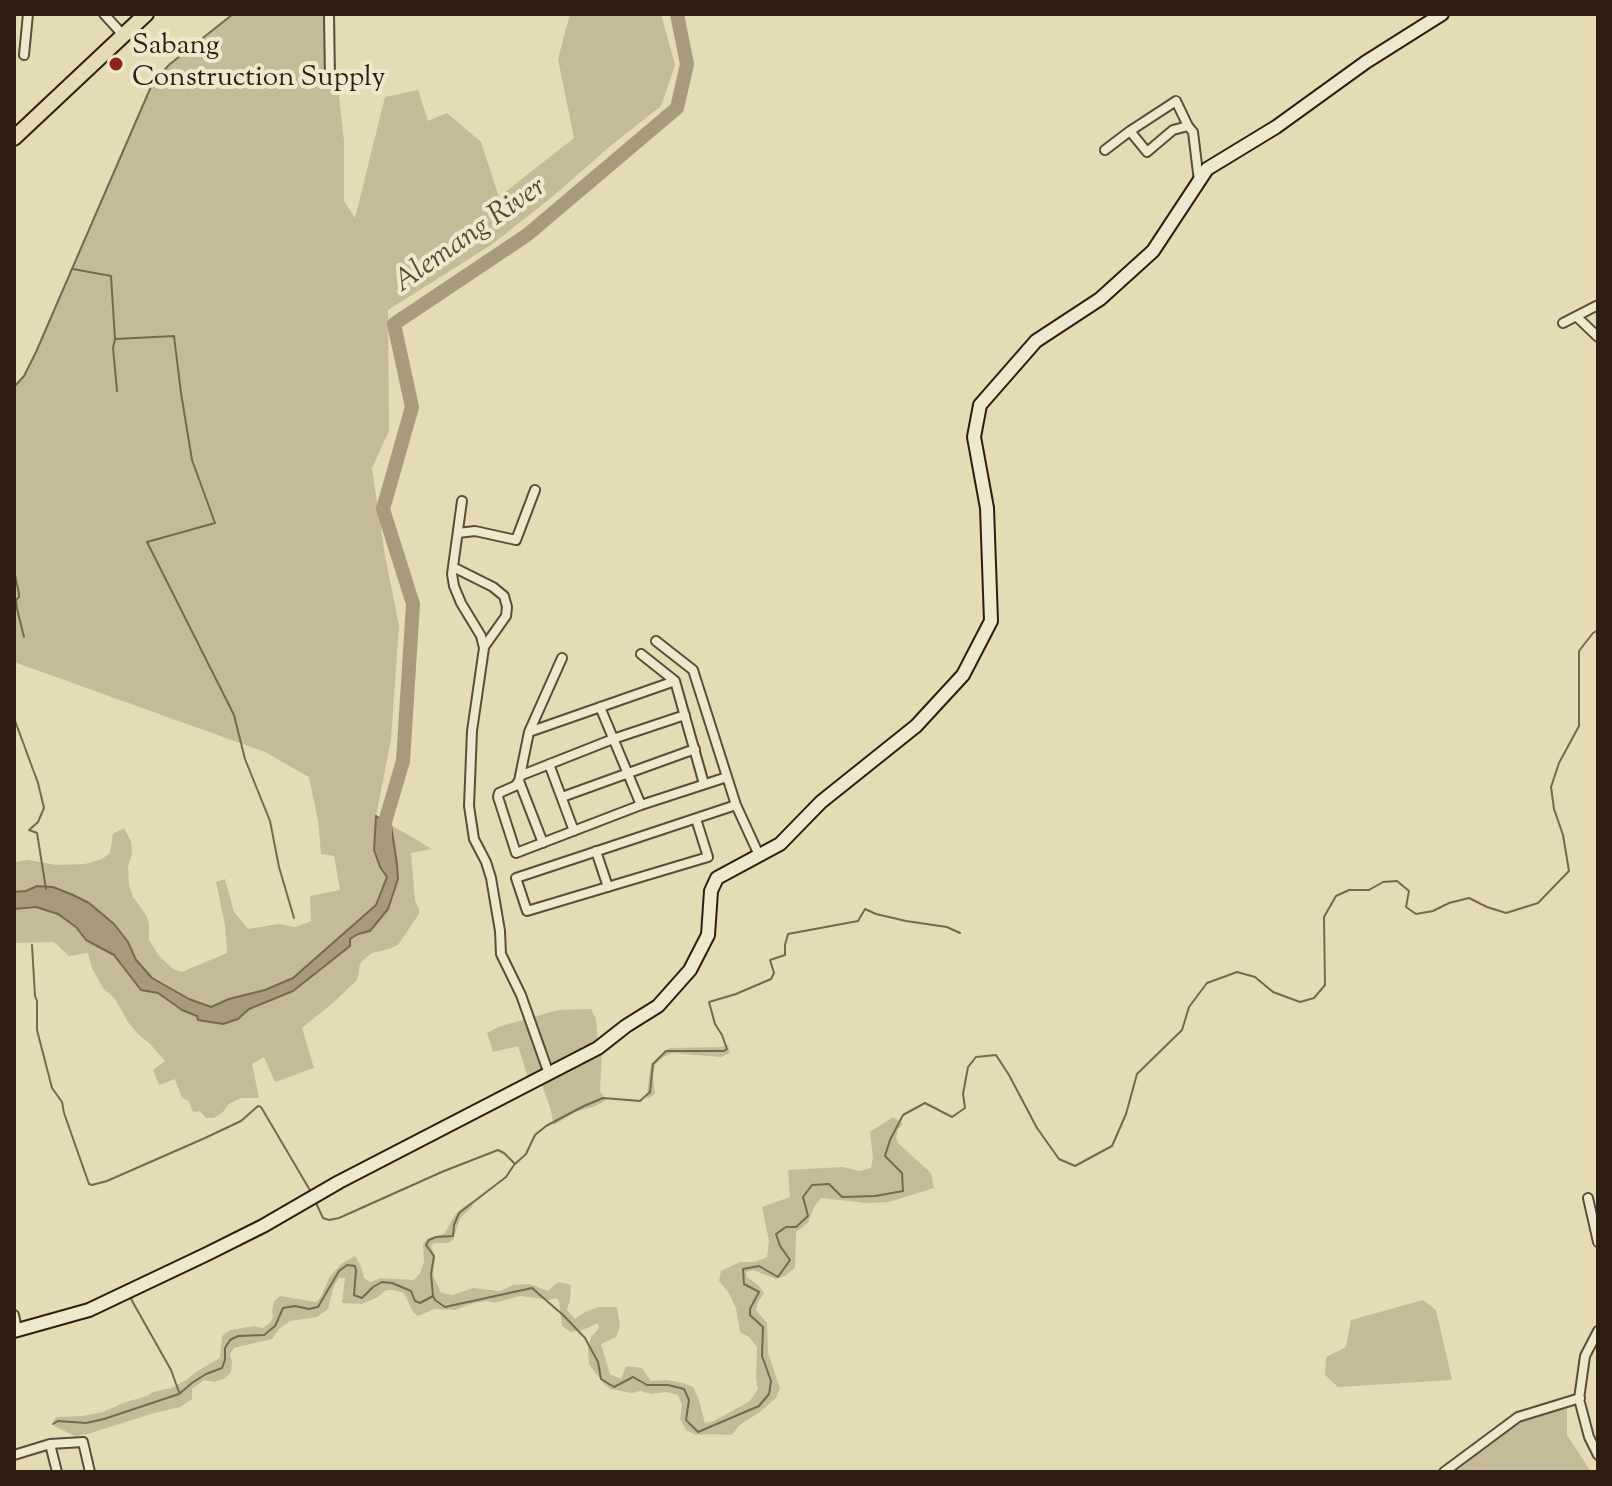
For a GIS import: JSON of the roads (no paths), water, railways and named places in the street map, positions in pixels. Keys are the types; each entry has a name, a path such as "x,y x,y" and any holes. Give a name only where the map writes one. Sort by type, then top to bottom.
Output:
{"main road":[{"path":"14,138 146,14"}],"street":[{"path":"24,55 28,14"},
{"path":"104,14 124,36"},
{"path":"329,14 330,79"},
{"path":"15,1325 89,1310 207,1254 598,1048 658,1006 690,970 708,935 711,891 717,878 780,844 821,802 916,726 963,675 991,621 987,508 974,437 980,405 1036,341 1100,299 1153,251 1207,169 1276,127 1366,62 1442,14"},
{"path":"1105,150 1176,101 1193,132 1199,181"},
{"path":"1130,131 1147,152 1173,130 1188,126"},
{"path":"1563,323 1598,305"},
{"path":"1577,317 1598,336"},
{"path":"458,533 475,531 516,540 535,490"},
{"path":"462,501 452,574 456,593 481,636 484,648 472,731 470,813 474,839 491,878 501,954 521,995 549,1074"},
{"path":"453,567 504,596 506,616 484,648"},
{"path":"656,641 693,670 736,805 759,855"},
{"path":"641,654 675,681 704,784"},
{"path":"562,658 529,732 520,778 515,786 499,793 498,797 516,853 641,805 727,777"},
{"path":"529,732 675,681"},
{"path":"600,707 641,805"},
{"path":"520,778 613,739 685,715"},
{"path":"562,797 695,749"},
{"path":"549,764 574,831"},
{"path":"520,778 543,843"},
{"path":"696,819 708,857 527,911 516,878 736,805"},
{"path":"596,851 608,887"},
{"path":"1588,1198 1598,1242"},
{"path":"1598,1331 1585,1356 1580,1398 1589,1437 1598,1455"},
{"path":"1444,1472 1518,1417 1580,1398"},
{"path":"14,1455 50,1444 83,1442 90,1472"},
{"path":"50,1444 57,1472"}],"waterway":[{"path":"14,387 24,376 36,352 153,82 170,64 233,14"},
{"name":"Alemang River","path":"385,841 385,822 403,761 413,604 383,509 412,407 394,324 527,235 677,108 687,64 677,14"},
{"path":"73,269 111,276 117,391"},
{"path":"115,339 174,336 192,460 215,523 147,542 234,715 245,759 270,821 294,918"},
{"path":"14,570 19,594 17,609 24,637"},
{"path":"53,1424 58,1421 86,1423 104,1419 179,1394 206,1374 222,1368 225,1348 230,1340 238,1336 264,1335 275,1326 283,1308 318,1307 339,1271 347,1265 355,1266 354,1295 362,1298 382,1282 411,1291 415,1301 420,1303 433,1296 445,1307 532,1288 585,1338 598,1362 601,1379 614,1387 633,1377 647,1385 684,1389 689,1400 686,1420 698,1432 759,1406 769,1394 771,1381 762,1356 763,1327 750,1315 759,1292 744,1284 743,1269 759,1266 778,1277 790,1260 776,1234 786,1227 796,1227 808,1216 803,1197 812,1185 829,1184 842,1197 903,1191 902,1173 885,1156 903,1115 925,1103 952,1117 965,1108 963,1094 968,1067 976,1057 996,1055 1037,1128 1059,1159 1075,1166 1112,1146 1126,1114 1137,1074 1182,1030 1189,1007 1207,983 1237,972 1255,977 1273,992 1300,1002 1314,998 1325,985 1324,917 1336,896 1349,890 1369,890 1383,882 1397,881 1409,891 1406,907 1416,914 1469,898 1506,913 1538,903 1569,871 1551,787 1559,763 1579,726 1579,651 1598,630"},
{"path":"14,718 44,808 38,822 29,830 37,833 46,889"},
{"path":"316,1203 323,1218 329,1220 498,1150 515,1164 526,1154 535,1135 584,1106 603,1098 640,1101 650,1092 653,1064 666,1051 727,1049 709,1002 771,979 774,973 770,960 785,955 788,934 858,921 865,909 906,921 947,927 960,933"},
{"path":"32,945 37,1030 52,1088 62,1102 89,1184 107,1181 205,1138 241,1121 258,1106 311,1192"},
{"path":"433,1296 431,1274 434,1256 426,1245 429,1240 453,1236 459,1213 506,1177 514,1165"},
{"path":"133,1296 131,1299 171,1370 179,1392"}],"place":[{"name":"Sabang Construction Supply","path":"116,64"}]}
